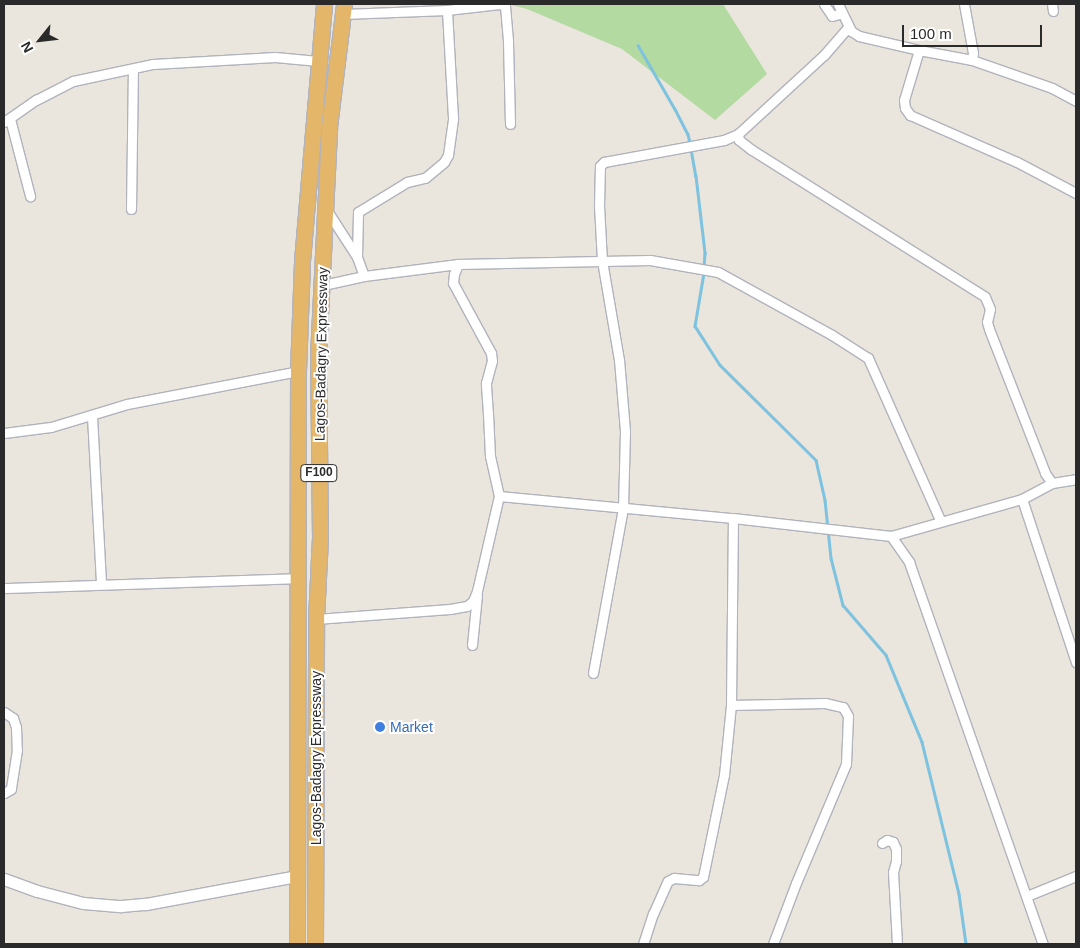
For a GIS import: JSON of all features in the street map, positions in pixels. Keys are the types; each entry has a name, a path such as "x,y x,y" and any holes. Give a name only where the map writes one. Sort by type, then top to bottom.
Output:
{"highway":[{"name":"Lagos-Badagry Expressway","path":"298,944 298,371 302,260 324,4"},
{"name":"Lagos-Badagry Expressway","path":"315,944 316,620 320,537 318,356 323,285 324,207 329,127 344,9"},
{"path":"298,541 320,537"}],"street":[{"path":"344,9 447,10 500,4 505,6 510,124"},
{"path":"824,4 832,16 842,12"},
{"path":"838,4 848,28 853,33 869,40 972,60 1052,88 1076,101"},
{"path":"964,4 973,53 972,60"},
{"path":"357,258 358,212 407,182 425,178 444,162 448,155 453,118 447,10"},
{"path":"594,673 622,508 625,432 618,360 602,261 599,206 600,166 604,162 724,140 738,134 824,55 848,28"},
{"path":"919,50 904,100 910,115 1017,162 1076,193"},
{"path":"30,196 7,121 36,100 74,81 172,62 275,56 318,62"},
{"path":"131,209 133,70"},
{"path":"738,134 740,140 752,150 985,297 990,308 987,322 989,329 1046,473 1052,482"},
{"path":"324,207 357,258 364,276"},
{"path":"323,285 364,276 458,264 650,260 718,272 823,330 868,358 940,520"},
{"path":"458,264 453,283 492,356 486,383 490,456 499,496 477,591 472,645"},
{"path":"4,433 51,427 127,404 298,371"},
{"path":"92,416 101,584"},
{"path":"499,496 732,518 823,530 891,536 940,520 952,520 1022,499 1052,482 1076,479"},
{"path":"1022,499 1076,662"},
{"path":"644,944 653,914 668,881 674,878 699,880 703,877 724,775 731,704 732,518"},
{"path":"891,536 910,562 1043,944"},
{"path":"4,588 298,578"},
{"path":"316,620 450,609 466,606 473,601 477,591"},
{"path":"731,704 825,703 843,707 848,716 846,764 796,883 773,944"},
{"path":"4,712 13,718 17,750 11,789 4,793"},
{"path":"882,843 887,840 893,842 896,849 896,861 893,872 897,944"},
{"path":"4,880 83,903 121,906 146,904 297,876"},
{"path":"1027,896 1076,876"}],"green space":[{"path":"507,4 723,4 767,74 715,120 622,49 527,9"}],"waterway":[{"path":"638,45 675,109 688,134 690,143"},
{"path":"691,149 705,253 704,267"},
{"path":"704,273 695,326 720,365 816,460 825,500 831,558 843,605 886,655 922,742 959,894 966,944"}],"place":[{"name":"Market","path":"380,727"}]}
